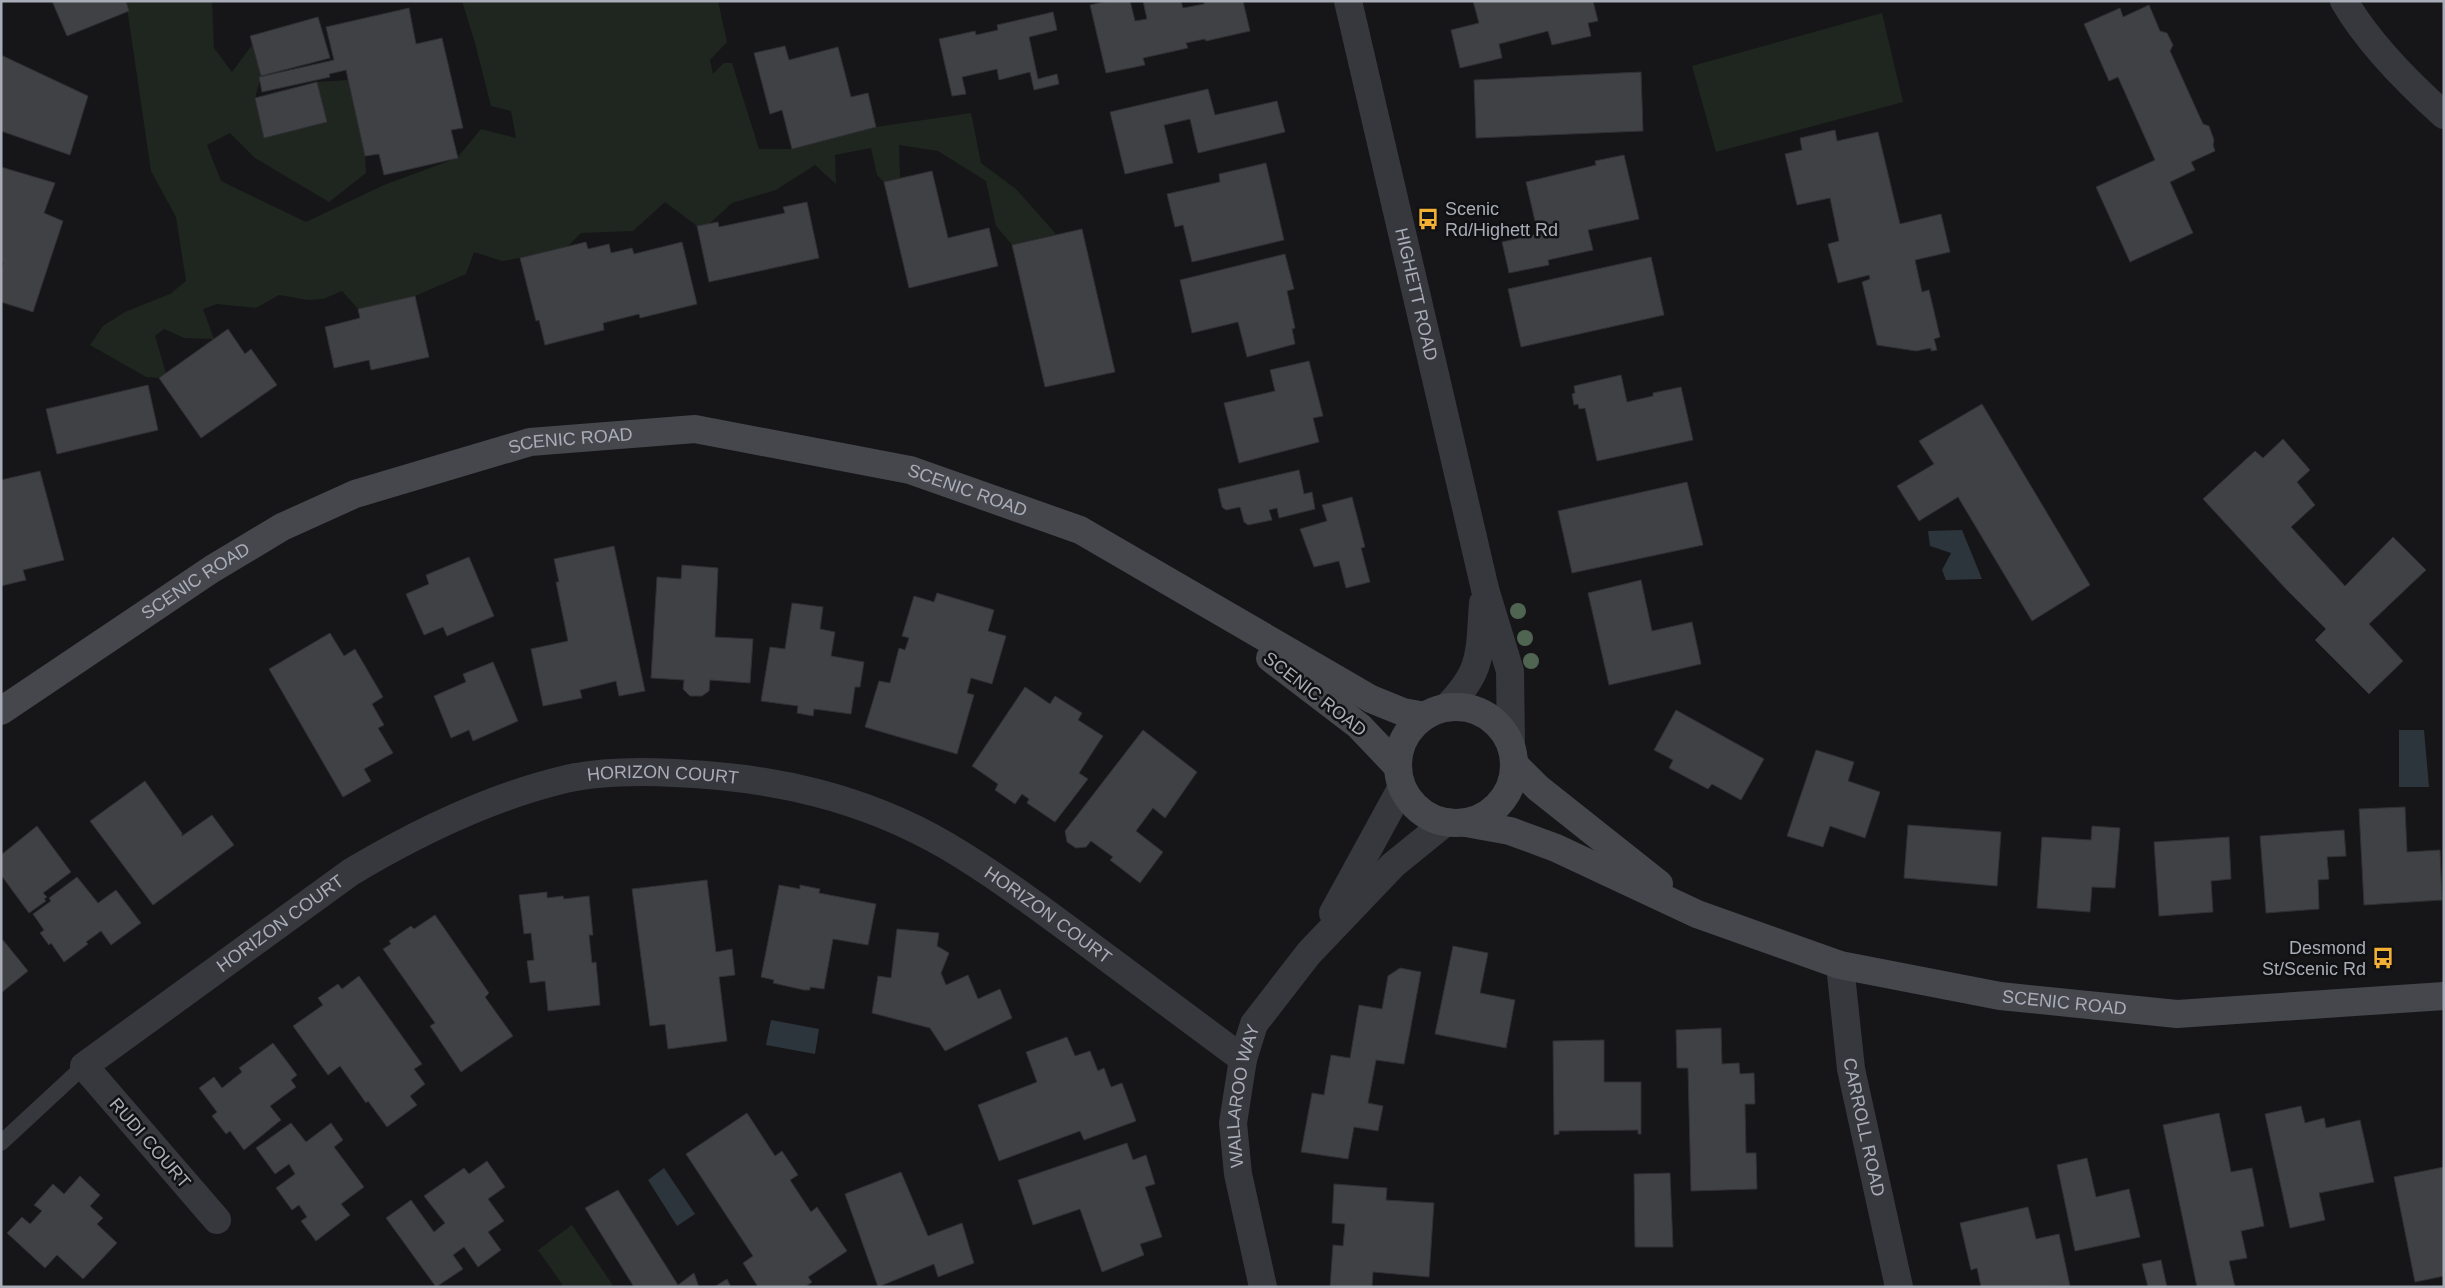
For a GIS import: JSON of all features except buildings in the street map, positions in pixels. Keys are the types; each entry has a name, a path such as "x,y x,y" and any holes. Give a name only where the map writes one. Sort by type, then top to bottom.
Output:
{"main road":[{"name":"SCENIC ROAD","path":"1,712 204,574 282,527 371,488 530,442 695,429 910,470 1080,530 1371,699 1403,712 1435,712"},
{"name":"SCENIC ROAD","path":"1179,589 1359,726 1400,777"},
{"path":"1466,707 1486,714 1501,728 1513,755 1511,784 1501,802 1485,815 1456,822 1427,815 1411,802 1400,777 1403,742 1410,730 1435,712 1466,707"},
{"name":"SCENIC ROAD","path":"1513,755 1538,788 1697,914"},
{"name":"SCENIC ROAD","path":"1456,822 1510,831 1556,848 1697,914 1840,965 2000,996 2177,1014 2444,996"}],"street":[{"name":"HIGHETT ROAD","path":"1348,1 1485,589 1510,671 1513,755"},
{"path":"2344,1 2381,50 2420,93 2444,115"},
{"name":"HIGHETT ROAD","path":"1435,712 1464,689 1478,665 1485,589"},
{"name":"HORIZON COURT","path":"84,1066 351,872 389,849 432,827 517,793 567,779 611,773 659,772 725,775 774,782 876,811 928,836 1004,882 1243,1060"},
{"name":"WALLAROO WAY","path":"1309,953 1371,848 1400,777"},
{"name":"WALLAROO WAY","path":"1262,1287 1238,1174 1233,1123 1243,1060 1254,1024 1309,953 1393,865 1456,822"},
{"name":"CARROLL ROAD","path":"1840,965 1851,1069 1899,1287"},
{"name":"RUDI COURT","path":"84,1066 217,1220"}],"lane":[{"path":"1,1143 84,1066"}],"shaded area":[{"path":"126,1 212,1 214,48 232,72 252,45 261,76 255,98 264,138 327,122 317,82 348,80 365,156 366,173 329,202 255,158 230,133 207,145 221,181 306,222 384,185 457,158 481,129 516,138 511,111 491,106 462,1 718,1 727,42 710,60 713,74 724,63 732,63 759,149 792,149 876,127 971,113 981,163 1016,189 1056,234 1012,245 996,226 986,181 938,151 899,145 900,178 884,182 877,175 871,148 835,155 836,184 815,165 776,190 732,203 709,224 697,226 665,202 633,231 581,233 567,247 502,261 474,252 466,274 415,296 358,309 342,291 323,299 308,300 279,295 256,308 217,304 203,309 214,339 184,338 164,329 155,336 166,373 159,378 146,377 90,345 103,326 125,312 170,294 186,281 176,217 151,171"},
{"path":"1882,13 1903,102 1716,152 1692,66"},
{"path":"1962,530 1982,579 1946,580 1942,570 1951,553 1930,546 1928,531"},
{"path":"2399,730 2424,730 2429,787 2399,787"},
{"path":"771,1020 819,1029 815,1054 766,1045"},
{"path":"664,1168 695,1214 677,1226 648,1180"},
{"path":"572,1225 614,1287 564,1287 538,1250"}],"place":[{"name":"Scenic Rd/Highett Rd","path":"1428,219"},
{"name":"Desmond St/Scenic Rd","path":"2383,958"}]}
